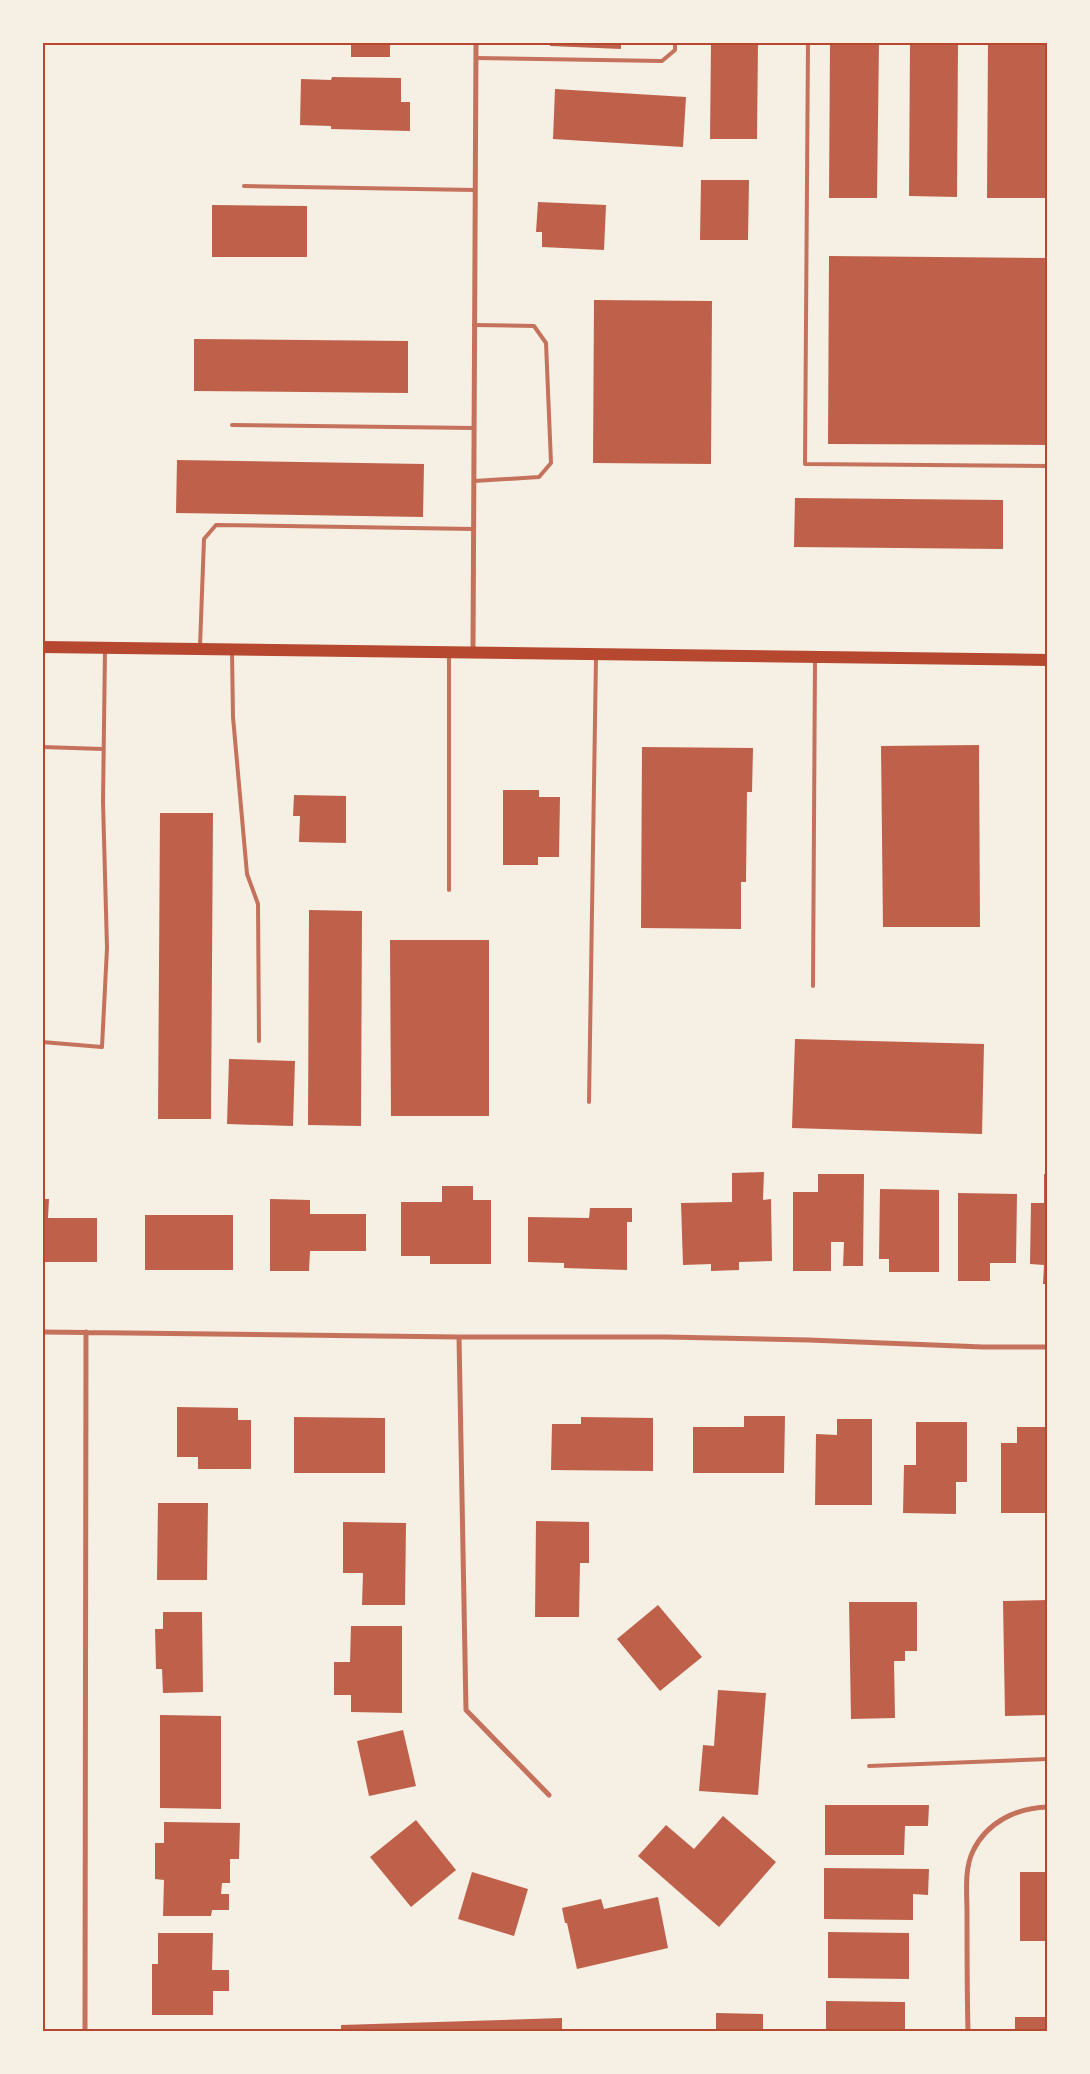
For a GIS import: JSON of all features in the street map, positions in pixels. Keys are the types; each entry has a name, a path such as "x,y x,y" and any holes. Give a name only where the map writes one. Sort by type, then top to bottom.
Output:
{"main road":[{"path":"42,647 1048,660"}],"street":[{"path":"473,653 476,42"},
{"path":"42,1332 460,1337 666,1337 809,1340 983,1347 1048,1347"},
{"path":"86,1332 86,2032"},
{"path":"460,1337 466,1710 549,1795"},
{"path":"968,2032 967,1878 972,1852 988,1830 1008,1814 1036,1807 1048,1807"}],"lane":[{"path":"476,58 662,61 675,50 675,42"},
{"path":"808,42 805,464 1048,466"},
{"path":"244,186 475,190"},
{"path":"474,325 534,326 546,343 551,463 539,476 474,480"},
{"path":"232,425 474,428"},
{"path":"200,649 204,539 216,526 474,529"},
{"path":"42,1042 102,1047 107,948 104,750 105,648"},
{"path":"232,650 233,717 247,874 258,904 259,1042"},
{"path":"449,653 449,890"},
{"path":"589,1102 596,654"},
{"path":"814,986 815,657"},
{"path":"42,748 104,750"},
{"path":"869,1766 1048,1758"}],"building":[{"path":"351,42 390,42 390,57 351,57"},
{"path":"550,42 621,42 621,49 550,46"},
{"path":"711,42 758,42 757,139 710,139"},
{"path":"830,42 879,42 877,198 829,198"},
{"path":"910,42 958,42 957,197 909,196"},
{"path":"988,42 1048,42 1048,198 987,198"},
{"path":"332,77 401,78 401,102 410,102 410,131 331,129 331,126 300,125 301,79 331,80"},
{"path":"555,89 686,97 683,147 553,139"},
{"path":"701,180 749,180 748,240 700,240"},
{"path":"538,202 606,205 604,250 542,247 542,232 536,232"},
{"path":"212,205 307,206 307,257 212,257"},
{"path":"829,256 1048,258 1048,445 828,444"},
{"path":"594,300 712,301 711,464 593,463"},
{"path":"194,339 408,341 408,393 194,391"},
{"path":"177,460 424,464 423,517 176,513"},
{"path":"795,498 1003,500 1003,549 794,547"},
{"path":"979,745 980,927 883,927 881,746"},
{"path":"642,747 753,748 752,792 747,792 746,882 741,882 741,929 641,928"},
{"path":"503,790 539,790 539,797 560,797 559,857 538,857 538,865 503,865"},
{"path":"294,795 346,796 346,843 299,842 300,816 293,816"},
{"path":"160,813 213,813 211,1119 158,1119"},
{"path":"309,910 362,911 361,1126 308,1125"},
{"path":"390,940 489,940 489,1116 391,1116"},
{"path":"795,1039 984,1044 982,1134 792,1128"},
{"path":"229,1059 295,1061 293,1126 227,1124"},
{"path":"764,1172 763,1200 771,1199 772,1261 739,1262 739,1270 711,1271 711,1264 683,1265 681,1203 732,1202 732,1173"},
{"path":"818,1174 864,1174 863,1266 843,1266 844,1242 831,1242 831,1271 793,1271 793,1192 818,1192"},
{"path":"1044,1174 1048,1174 1048,1284 1043,1284 1044,1265 1030,1264 1031,1203 1044,1203"},
{"path":"442,1186 473,1186 473,1200 491,1200 491,1264 430,1264 430,1256 401,1256 401,1202 442,1202"},
{"path":"880,1189 939,1190 939,1272 889,1272 889,1259 879,1259"},
{"path":"958,1193 1017,1194 1016,1263 990,1263 990,1281 958,1281"},
{"path":"42,1199 49,1199 48,1218 97,1218 97,1262 42,1262"},
{"path":"270,1199 310,1200 310,1214 366,1214 366,1251 310,1251 309,1271 270,1271"},
{"path":"590,1208 632,1208 632,1222 627,1222 627,1270 564,1268 564,1263 528,1262 528,1217 589,1218"},
{"path":"145,1215 233,1215 233,1270 145,1270"},
{"path":"177,1407 238,1408 238,1420 251,1420 251,1469 198,1469 198,1457 177,1457"},
{"path":"744,1416 785,1416 784,1473 693,1473 693,1427 744,1427"},
{"path":"294,1417 385,1418 385,1473 294,1473"},
{"path":"581,1417 653,1418 653,1471 551,1470 552,1424 581,1424"},
{"path":"837,1419 872,1419 872,1505 815,1505 816,1434 837,1435"},
{"path":"916,1422 967,1422 967,1482 956,1482 956,1514 903,1513 904,1465 916,1465"},
{"path":"1017,1427 1048,1427 1048,1513 1001,1513 1001,1443 1017,1443"},
{"path":"158,1503 208,1503 207,1580 157,1580"},
{"path":"536,1521 589,1522 589,1563 580,1563 579,1617 535,1617"},
{"path":"343,1522 406,1523 405,1605 362,1605 363,1573 343,1573"},
{"path":"1048,1600 1048,1715 1005,1716 1003,1601"},
{"path":"849,1602 917,1602 917,1651 905,1651 905,1661 894,1661 895,1718 851,1719"},
{"path":"658,1605 702,1657 660,1691 617,1639"},
{"path":"163,1612 202,1612 203,1692 163,1693 162,1669 156,1669 155,1629 163,1629"},
{"path":"351,1626 402,1626 402,1713 351,1712 351,1695 334,1695 334,1662 350,1662"},
{"path":"718,1690 766,1693 758,1795 699,1791 703,1745 714,1746"},
{"path":"160,1715 221,1716 221,1809 160,1808"},
{"path":"403,1730 416,1786 369,1796 357,1741"},
{"path":"825,1805 929,1805 928,1826 905,1826 904,1855 825,1855"},
{"path":"723,1816 776,1862 719,1927 638,1856 666,1825 694,1849"},
{"path":"416,1820 456,1870 411,1907 370,1857"},
{"path":"164,1822 240,1823 239,1859 230,1859 230,1883 222,1883 221,1894 229,1894 229,1910 212,1910 211,1916 163,1916 164,1880 155,1879 155,1843 164,1843"},
{"path":"824,1868 929,1869 928,1895 913,1894 913,1920 824,1919"},
{"path":"472,1872 528,1889 514,1936 458,1919"},
{"path":"1020,1872 1048,1872 1048,1941 1020,1941"},
{"path":"658,1897 668,1948 577,1969 562,1908 601,1899 604,1909"},
{"path":"828,1932 909,1933 909,1979 828,1978"},
{"path":"158,1933 213,1933 212,1970 229,1970 229,1991 213,1991 213,2015 152,2015 152,1964 158,1964"},
{"path":"826,2001 905,2002 905,2032 826,2032"},
{"path":"716,2013 763,2014 763,2032 716,2032"},
{"path":"1015,2017 1048,2017 1048,2032 1015,2032"},
{"path":"562,2018 562,2032 341,2032 341,2025"}]}
